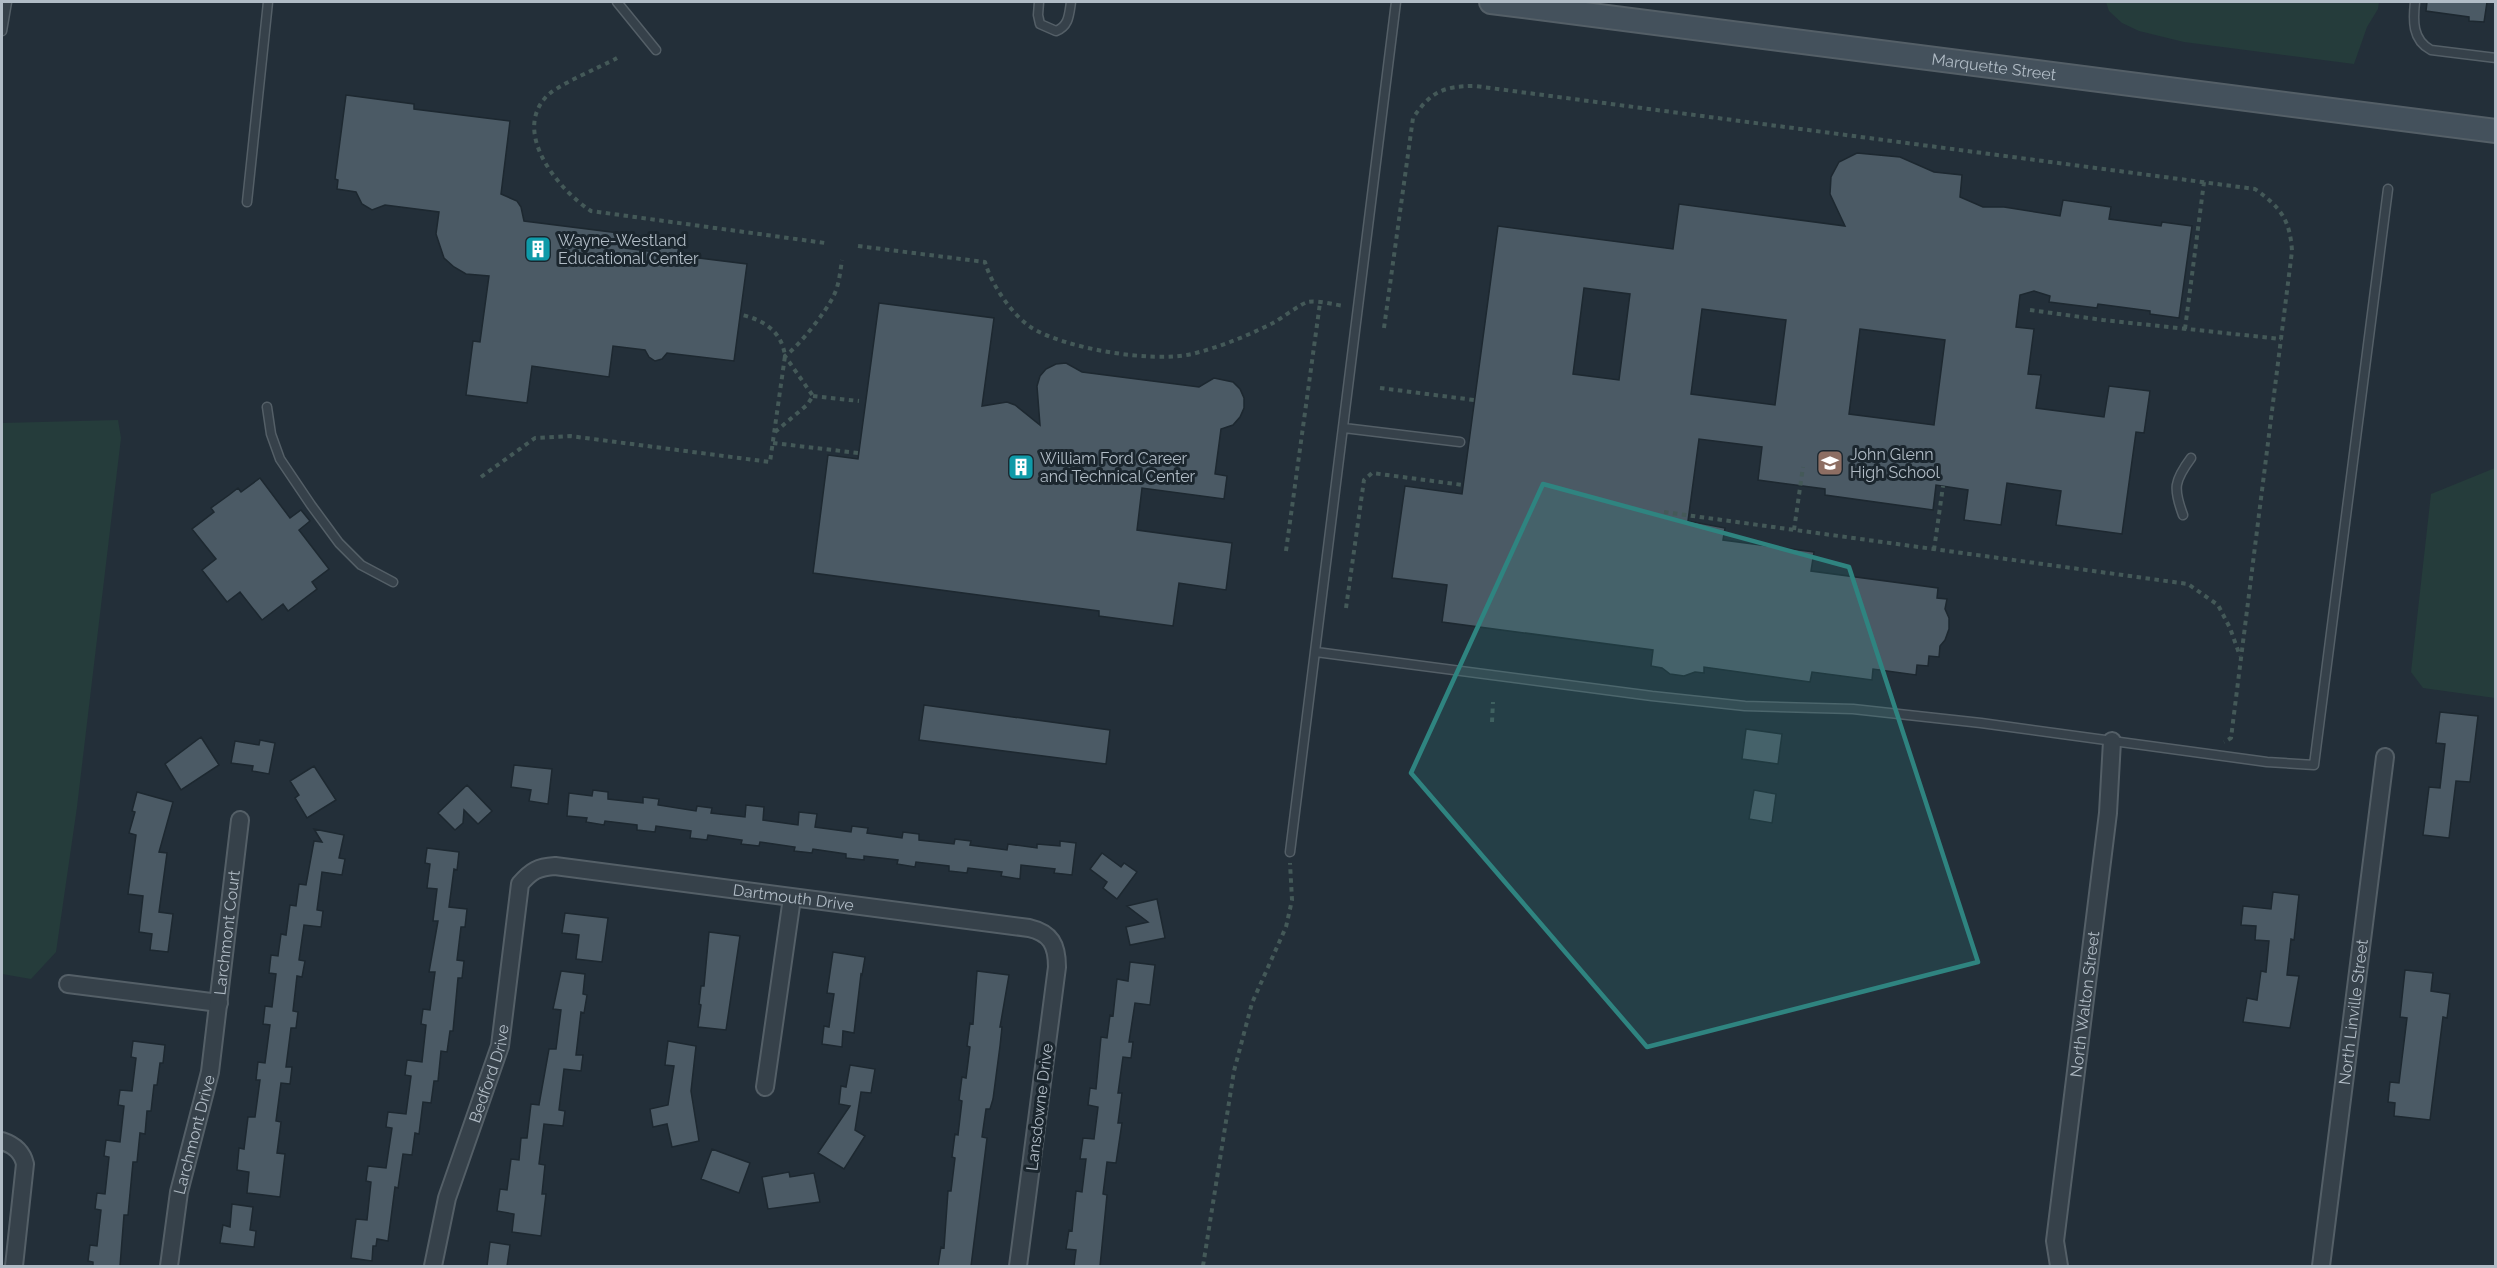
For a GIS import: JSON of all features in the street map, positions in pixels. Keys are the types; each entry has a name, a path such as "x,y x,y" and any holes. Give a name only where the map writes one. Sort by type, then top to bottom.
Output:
{"street":[{"name":"Marquette Street","path":"1491,2 2496,131"},
{"name":"North Walton Street","path":"2059,1266 2055,1241 2106,825 2112,741"},
{"name":"North Linville Street","path":"2321,1266 2385,757"},
{"name":"Larchmont Court","path":"68,984 219,1003 240,820"},
{"name":"Dartmouth Drive","path":"527,876 541,867 555,866 1029,928 1042,931 1049,936 1055,947"},
{"name":"Bedford Drive","path":"433,1266 447,1198 500,1046 505,1020 518,895 520,884 527,876"},
{"path":"765,1087 792,898"},
{"name":"Lansdowne Drive","path":"1018,1266 1057,967 1055,947"},
{"name":"Larchmont Drive","path":"169,1266 179,1192 210,1072 219,1003"},
{"path":"2,1141 19,1150 25,1164 14,1266"}],"lane":[{"path":"2,31 7,2"},
{"path":"247,202 268,2"},
{"path":"617,2 656,50"},
{"path":"1039,2 1040,24 1056,31 1066,25 1071,2"},
{"path":"1290,852 1396,2"},
{"path":"2415,2 2412,21 2422,45 2431,50 2496,58"},
{"path":"1316,652 1652,696 1745,706 1853,709 1981,723 2267,762 2314,765 2388,189"},
{"path":"267,407 271,434 280,459 311,505 339,543 361,566 393,582"},
{"path":"1344,428 1460,442"},
{"path":"2182,515 2175,496 2175,484 2191,458"}],"path":[{"path":"617,58 546,96 536,112 534,141 542,158 577,202 591,211 825,243"},
{"path":"1384,328 1413,118 1421,105 1436,92 1455,86 1475,86 2255,189 2279,208 2288,224 2292,251 2231,738 2225,742 2213,740"},
{"path":"2185,329 2204,182"},
{"path":"858,246 985,262 989,278 1007,303 1031,327 1065,341 1130,356 1155,357 1189,354 1247,336 1308,302 1345,306"},
{"path":"785,356 795,349 833,298 842,260"},
{"path":"1286,551 1320,303"},
{"path":"2030,310 2281,339"},
{"path":"480,477 535,438 570,436 770,462 785,356 784,346 770,327 757,318 742,315"},
{"path":"785,356 813,396 859,401"},
{"path":"1380,388 1474,400"},
{"path":"774,433 807,405 813,396"},
{"path":"773,443 858,453"},
{"path":"1794,530 1803,467"},
{"path":"1346,608 1364,480 1372,473 1463,485"},
{"path":"1934,550 1943,486"},
{"path":"1664,512 2188,584 2218,605 2230,628 2240,657"},
{"path":"1492,722 1493,702"},
{"path":"1203,1266 1234,1071 1252,1003 1286,927 1292,900 1290,852"}],"highlighted area":[{"path":"1543,484 1849,567 1978,962 1647,1047 1411,773"}],"green space":[{"path":"2106,2 2379,2 2354,64 2184,42 2139,31 2122,23 2109,11"},
{"path":"118,420 121,438 77,807 56,952 31,979 2,974 2,423"},
{"path":"2495,468 2495,698 2423,688 2411,672 2431,494"}],"building":[{"path":"2427,2 2487,2 2484,22 2469,21 2469,17 2426,11"},
{"name":"Wayne-Westland Educational Center","path":"346,95 414,104 414,109 510,121 501,194 517,201 524,221 627,234 625,248 655,252 669,244 677,247 683,256 747,264 734,361 667,353 662,359 655,361 645,350 613,346 609,377 532,366 527,403 466,395 473,341 480,342 489,276 466,274 444,258 436,234 439,212 385,205 372,210 362,204 356,192 337,189 338,180 335,179"},
{"path":"1857,153 1900,157 1934,172 1962,175 1960,197 1983,207 2004,207 2060,216 2063,200 2111,207 2109,219 2161,226 2162,222 2192,226 2179,318 2150,314 2150,311 2098,304 2097,308 2049,302 2050,296 2034,291 2020,295 2016,327 2034,329 2028,374 2041,375 2036,408 2104,417 2109,386 2150,391 2144,433 2136,432 2122,534 2056,525 2061,491 2007,483 2001,525 1964,520 1968,490 1936,485 1933,510 1825,495 1825,489 1758,480 1762,447 1699,439 1688,521 1725,528 1723,540 1814,552 1811,571 1938,588 1937,598 1947,599 1945,609 1949,618 1949,629 1940,646 1939,657 1929,656 1928,666 1917,665 1916,675 1873,669 1872,680 1812,672 1810,682 1704,667 1704,673 1695,672 1684,676 1670,674 1662,668 1651,666 1653,650 1442,622 1447,585 1392,578 1405,486 1462,494 1498,226 1673,249 1679,204 1845,226 1830,194 1831,177 1839,162","holes":["1584,288 1630,294 1619,380 1573,374","1702,309 1786,320 1775,405 1691,394","1860,329 1945,340 1934,425 1849,414"]},
{"name":"William Ford Career and Technical Center","path":"879,303 994,318 982,406 1007,402 1015,405 1040,425 1037,386 1040,376 1046,369 1056,364 1066,363 1082,372 1199,387 1214,378 1233,382 1240,389 1244,398 1244,408 1233,425 1221,429 1215,474 1227,476 1224,499 1142,488 1137,530 1232,543 1226,590 1179,583 1173,626 1099,616 1099,611 813,573 828,455 858,459"},
{"path":"260,478 290,518 301,510 310,521 299,530 329,569 312,582 317,589 288,611 283,604 262,620 240,592 227,602 202,570 216,559 192,529 214,512 211,508 238,488 241,492"},
{"path":"924,705 1110,730 1106,764 919,740"},
{"path":"2440,712 2478,716 2470,782 2456,781 2449,838 2423,835 2429,787 2440,788 2445,744 2436,743"},
{"path":"1746,729 1782,734 1778,764 1742,759"},
{"path":"201,737 219,765 181,790 165,764"},
{"path":"260,740 275,743 269,774 252,771 253,766 231,763 235,741 259,745"},
{"path":"514,765 552,769 548,804 529,801 531,790 511,787"},
{"path":"314,766 336,800 307,818 295,798 299,795 290,781"},
{"path":"467,785 492,811 478,824 464,810 463,823 455,830 438,813"},
{"path":"593,790 608,792 608,799 643,803 643,797 659,799 658,805 696,811 697,806 712,808 711,813 745,817 746,805 764,807 763,820 798,825 799,812 817,814 815,827 851,832 852,826 868,828 867,833 902,838 903,832 919,834 919,840 954,844 955,839 971,841 970,845 1007,850 1008,844 1037,848 1037,844 1060,846 1060,841 1076,843 1072,875 1054,873 1055,869 1021,865 1020,879 1001,876 1002,872 968,868 967,873 949,871 949,866 916,862 915,867 897,864 898,860 864,856 864,860 846,858 846,854 813,849 812,853 794,851 795,847 760,842 759,846 741,844 742,840 708,835 707,840 690,838 691,831 656,826 655,832 637,830 637,825 605,821 604,825 586,822 587,818 567,816 569,793 592,796"},
{"path":"1754,790 1776,794 1772,823 1749,819"},
{"path":"137,792 173,802 159,852 167,853 159,912 173,914 168,952 150,950 152,934 139,932 143,896 128,894 136,835 129,833 135,812 132,811"},
{"path":"314,829 344,835 339,858 345,859 342,875 322,872 317,910 323,911 321,927 304,925 299,960 305,961 302,977 297,976 293,1011 298,1012 296,1028 291,1028 286,1067 292,1067 290,1084 281,1083 276,1121 281,1122 277,1153 285,1154 280,1197 247,1193 249,1172 237,1170 239,1148 244,1149 248,1117 255,1117 260,1080 256,1080 258,1062 265,1063 270,1025 263,1024 265,1006 272,1007 276,974 269,973 271,955 278,956 281,934 286,935 290,905 296,906 299,884 306,885 314,841 322,842"},
{"path":"427,848 459,852 457,870 454,869 449,907 467,909 465,927 461,927 457,960 464,961 462,978 458,978 453,1031 450,1031 447,1052 441,1051 438,1081 434,1081 431,1103 423,1102 419,1134 415,1133 412,1155 403,1154 398,1188 395,1187 388,1241 377,1239 376,1246 373,1246 372,1261 351,1258 356,1219 367,1220 371,1182 366,1181 368,1166 386,1168 392,1128 386,1127 388,1112 406,1114 411,1076 405,1075 407,1060 422,1062 426,1025 421,1024 423,1009 430,1010 435,972 429,972 438,921 433,921 437,889 427,888 430,864 425,863"},
{"path":"1102,853 1121,867 1124,863 1137,872 1117,899 1103,888 1107,882 1090,869"},
{"path":"2273,892 2299,895 2287,975 2299,976 2290,1028 2243,1022 2247,998 2257,1000 2261,971 2266,972 2269,941 2255,940 2256,926 2241,925 2243,906 2271,909"},
{"path":"1157,899 1165,938 1130,945 1126,927 1148,922 1127,906"},
{"path":"565,913 608,918 602,962 576,959 579,935 562,933"},
{"path":"709,932 740,936 726,1030 698,1027"},
{"path":"833,952 865,957 854,1033 843,1031 842,1047 822,1044 824,1026 829,1027 834,994 827,993"},
{"path":"1130,962 1155,965 1150,1005 1135,1003 1129,1042 1133,1042 1131,1058 1123,1057 1118,1093 1122,1093 1118,1123 1122,1123 1116,1163 1107,1162 1103,1194 1107,1195 1100,1266 1074,1266 1076,1250 1066,1249 1069,1230 1072,1231 1076,1191 1082,1192 1086,1159 1080,1159 1083,1138 1094,1139 1098,1107 1088,1105 1090,1088 1096,1089 1101,1037 1107,1038 1110,1015 1113,1016 1117,979 1128,981"},
{"path":"2405,970 2433,973 2431,991 2450,994 2447,1018 2443,1017 2430,1120 2394,1116 2395,1103 2388,1102 2390,1082 2399,1083 2407,1018 2400,1017"},
{"path":"561,971 585,974 583,994 587,995 584,1013 581,1012 576,1055 583,1055 581,1071 564,1069 559,1110 565,1111 563,1126 544,1124 539,1164 545,1165 542,1194 546,1194 541,1236 512,1232 514,1214 497,1211 500,1189 507,1190 511,1159 519,1160 521,1138 527,1138 531,1104 539,1105 549,1049 556,1049 561,1010 553,1009"},
{"path":"977,971 1009,975 1000,1027 1002,1027 993,1099 990,1109 986,1109 982,1137 987,1138 971,1266 938,1266 941,1247 944,1248 948,1191 951,1191 955,1158 952,1157 955,1134 958,1135 962,1077 966,1078 970,1047 967,1046 970,1023 973,1024"},
{"path":"133,1041 165,1045 163,1063 160,1063 157,1085 154,1085 151,1111 147,1111 145,1134 140,1133 137,1162 133,1162 128,1215 124,1215 120,1266 93,1266 93,1262 88,1261 90,1245 97,1246 101,1210 95,1209 97,1193 105,1194 109,1157 104,1156 106,1140 120,1142 124,1106 118,1105 120,1090 132,1091 136,1058 131,1057"},
{"path":"668,1041 696,1046 691,1091 699,1141 672,1147 667,1124 653,1127 650,1109 668,1105 674,1066 665,1065"},
{"path":"850,1065 875,1069 871,1093 861,1092 855,1130 865,1136 844,1169 818,1153 850,1106 839,1104 841,1086 846,1087"},
{"path":"712,1149 750,1163 739,1193 701,1179"},
{"path":"789,1172 790,1177 814,1173 820,1202 768,1209 762,1177"},
{"path":"232,1204 253,1207 250,1230 256,1231 254,1247 220,1243 223,1225 230,1227"},
{"path":"490,1242 510,1245 507,1266 487,1266"}],"place":[{"name":"Wayne-Westland Educational Center","path":"538,249"},
{"name":"John Glenn High School","path":"1830,463"},
{"name":"William Ford Career and Technical Center","path":"1021,467"}]}
